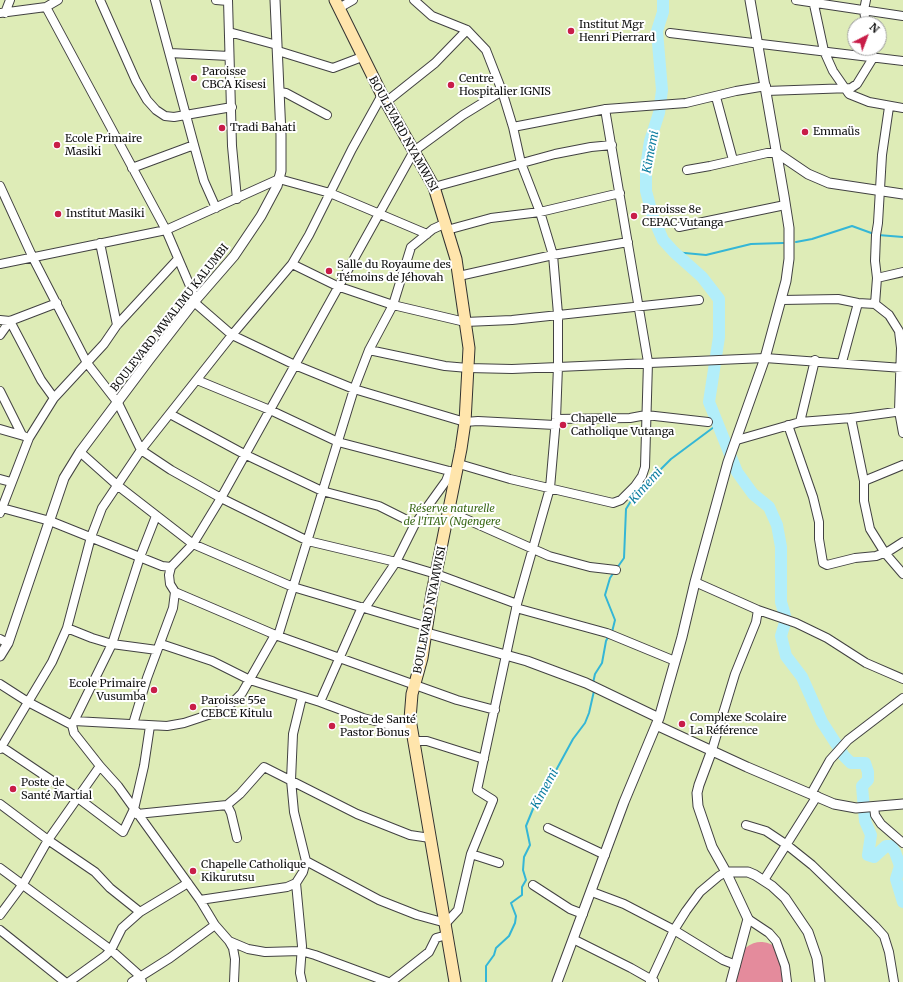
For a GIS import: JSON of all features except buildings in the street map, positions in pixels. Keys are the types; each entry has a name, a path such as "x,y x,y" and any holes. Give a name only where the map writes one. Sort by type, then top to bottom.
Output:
{"main road":[{"name":"BOULEVARD NYAMWISI","path":"337,4 384,99 434,187 456,259 469,348 465,422 455,470 450,512 436,574 422,658 414,684 411,705 412,736 418,762 455,982"}],"street":[{"path":"2,13 10,0"},
{"path":"2,13 46,6 58,0"},
{"path":"100,0 130,68 147,100 156,110 165,116 174,117 186,116 232,106"},
{"path":"155,0 204,180 216,208"},
{"path":"216,0 228,0 232,146 237,199"},
{"name":"BOULEVARD MWALIMU KALUMBI","path":"0,656 4,641 50,521 64,478 80,452 195,301 242,245 261,216 279,179 282,154 275,0"},
{"path":"337,4 353,0"},
{"path":"306,861 379,900 417,915 446,923 458,910 462,899 471,854 493,800 477,790 495,710 505,655 550,488 556,422 558,366 558,314 553,255 540,212 520,163 513,127 502,91 486,50 467,30 432,16 414,0"},
{"path":"558,982 624,802 657,721 675,661 728,462 766,358 782,300 789,259 786,205 750,0"},
{"path":"796,0 903,16"},
{"path":"865,16 864,10 866,0"},
{"path":"813,2 824,51 833,71 848,94 869,102 889,107 903,108"},
{"path":"46,6 166,230 195,301 232,335 295,365 354,389 465,422 478,420 556,422 630,418 646,415 708,422"},
{"path":"150,726 136,811 123,832 78,798 1,748 52,662 67,628 91,537 102,508 141,450 232,335 292,264 310,235 330,193 384,99 435,63 467,30"},
{"path":"229,32 333,68 362,57"},
{"path":"670,33 903,61"},
{"path":"170,53 229,56"},
{"path":"513,127 605,109 686,103 736,91 766,89 851,88 857,84 873,58"},
{"path":"495,710 457,700 276,635 175,592 170,584 169,575 172,567 193,544 221,498 377,214 414,151 463,115 502,91"},
{"path":"279,92 286,93 327,115"},
{"path":"716,97 733,160"},
{"path":"875,304 878,278 875,261 879,192 889,107"},
{"path":"197,380 270,410 338,442 455,470 550,488 607,502 620,500 635,486 644,467 648,362 605,109"},
{"path":"132,168 194,145"},
{"path":"434,187 520,163 578,149 612,146"},
{"path":"687,170 767,153 777,153 808,174 829,183 879,192 903,194"},
{"path":"0,264 166,230 279,179 330,193 427,234"},
{"path":"0,186 33,258 87,363 118,404 141,450 171,470 221,498 308,541 396,562 436,574 517,606 610,635 675,661"},
{"path":"0,684 28,702 73,723 167,726 184,723 214,713 233,702 250,680 276,635 308,541 354,389 369,350 393,305 411,247 427,234 446,227 491,218 540,212 620,193"},
{"path":"679,227 786,205"},
{"path":"459,276 553,255 628,242"},
{"path":"100,243 117,325"},
{"path":"172,567 162,566 50,521 1,510 25,437 54,398 104,344 117,325 178,259"},
{"path":"292,264 337,286 393,305 465,322 512,320 699,300"},
{"path":"878,278 903,272"},
{"path":"782,300 838,299 858,303 875,304 889,314 899,331 902,368 901,411 903,433"},
{"path":"0,320 10,321 57,303"},
{"path":"842,362 858,303"},
{"path":"0,335 10,321"},
{"path":"10,321 41,380 54,398"},
{"path":"369,350 446,366 468,368 512,369 725,358 815,360 902,368"},
{"path":"800,422 815,360"},
{"path":"0,391 25,437"},
{"path":"737,440 800,422 851,418 901,411"},
{"path":"170,414 244,454 322,491 379,506 415,524"},
{"path":"851,418 864,481 864,501 870,529 885,554 903,574"},
{"path":"788,425 813,497 819,522 819,539 823,563 827,565 885,554 903,542"},
{"path":"0,429 25,437"},
{"path":"80,452 117,485 193,544 293,587 363,608 593,686 712,750 747,767 834,804 856,808 872,808 903,804"},
{"path":"864,481 903,465"},
{"path":"320,702 363,608 396,562 415,524 455,470"},
{"path":"0,479 11,482"},
{"path":"450,512 549,556 590,567 616,570"},
{"path":"156,516 140,557 112,644 73,723 74,733 118,786 200,900 215,925 229,941 233,948 235,959 234,982"},
{"path":"695,582 758,610 796,623 828,638 866,663 903,679"},
{"path":"133,724 173,608 175,592"},
{"path":"758,610 756,622 736,674 712,750 699,784 697,800 712,847 726,872 748,919 769,933 776,941 785,966 787,982"},
{"path":"67,628 112,644 159,647 212,661 250,680 320,702 412,736 484,759"},
{"path":"200,900 286,887 296,883 303,872 306,861 294,812 291,780 293,734 302,697"},
{"path":"764,880 787,845 814,795 823,772 837,752 848,740 903,698"},
{"path":"0,915 23,884 48,840 100,766"},
{"path":"136,811 227,805 240,794 264,767 357,814 410,835 430,838"},
{"path":"0,804 48,840 95,872 110,888 140,912"},
{"path":"227,805 231,813 237,838"},
{"path":"872,808 881,824 903,843"},
{"path":"746,825 766,831 787,845 812,865 884,936 889,952 892,981"},
{"path":"548,828 605,855"},
{"path":"471,854 499,862"},
{"path":"0,868 111,950 141,979"},
{"path":"573,939 652,981 674,930 700,892 726,872 748,872 764,880 785,898 808,932 817,958 820,982"},
{"path":"69,982 96,964 111,950 122,928 140,912 188,883"},
{"path":"296,883 301,951 300,973 302,982"},
{"path":"533,885 570,909 583,914"},
{"path":"592,892 624,904 674,930 717,957 736,965"},
{"path":"730,982 748,919"},
{"path":"132,982 141,979 215,925"},
{"path":"0,930 64,982"},
{"path":"229,941 253,950 301,951 390,982 429,952 436,938 447,935"}],"green space":[{"name":"Réserve naturelle de l'ITAV (Ngengere","path":"0,0 903,0 903,982 0,982"}],"waterway":[{"path":"663,0 663,12 657,31 662,90 659,113 650,141 646,167 646,191 653,217 663,240 702,277 719,299 719,337 709,402 737,472 753,494 769,507 777,525 781,547 781,602 786,619 781,636 786,656 802,677 822,722 844,756 851,763 865,763 868,772 868,780 862,786 865,821 871,835 868,855 874,857 886,846 891,846 900,866 896,879 903,902"},
{"path":"796,242 812,239 852,226 874,234"},
{"path":"878,235 903,237"},
{"path":"674,252 706,255 751,244 783,243"},
{"name":"Kimemi","path":"617,568 624,558 626,509 634,496 671,459 718,424"},
{"name":"Kimemi","path":"612,632 615,620 605,595 610,578 614,572"},
{"name":"Kimemi","path":"593,683 595,674 602,663 608,637"},
{"name":"Kimemi","path":"486,982 486,966 494,955 496,948 509,936 515,923 516,916 511,903 522,895 522,887 526,880 523,870 524,857 530,845 526,826 537,799 548,785 573,739 585,723 594,691"}],"runway":[{"path":"760,982 761,965"}],"place":[{"name":"Institut Mgr Henri Pierrard","path":"571,31"},
{"name":"Paroisse CBCA Kisesi","path":"194,78"},
{"name":"Centre Hospitalier IGNIS","path":"451,85"},
{"name":"Tradi Bahati","path":"222,128"},
{"name":"Emmaüs","path":"805,132"},
{"name":"Ecole Primaire Masiki","path":"57,145"},
{"name":"Institut Masiki","path":"58,214"},
{"name":"Paroisse 8e CEPAC Vutanga","path":"634,216"},
{"name":"Salle du Royaume des Témoins de Jéhovah","path":"329,271"},
{"name":"Chapelle Catholique Vutanga","path":"563,425"},
{"name":"Ecole Primaire Vusumba","path":"154,690"},
{"name":"Paroisse 55e CEBCE Kitulu","path":"193,707"},
{"name":"Complexe Scolaire La Référence","path":"682,724"},
{"name":"Poste de Santé Pastor Bonus","path":"332,726"},
{"name":"Poste de Santé Martial","path":"13,789"},
{"name":"Chapelle Catholique Kikurutsu","path":"193,871"}]}
